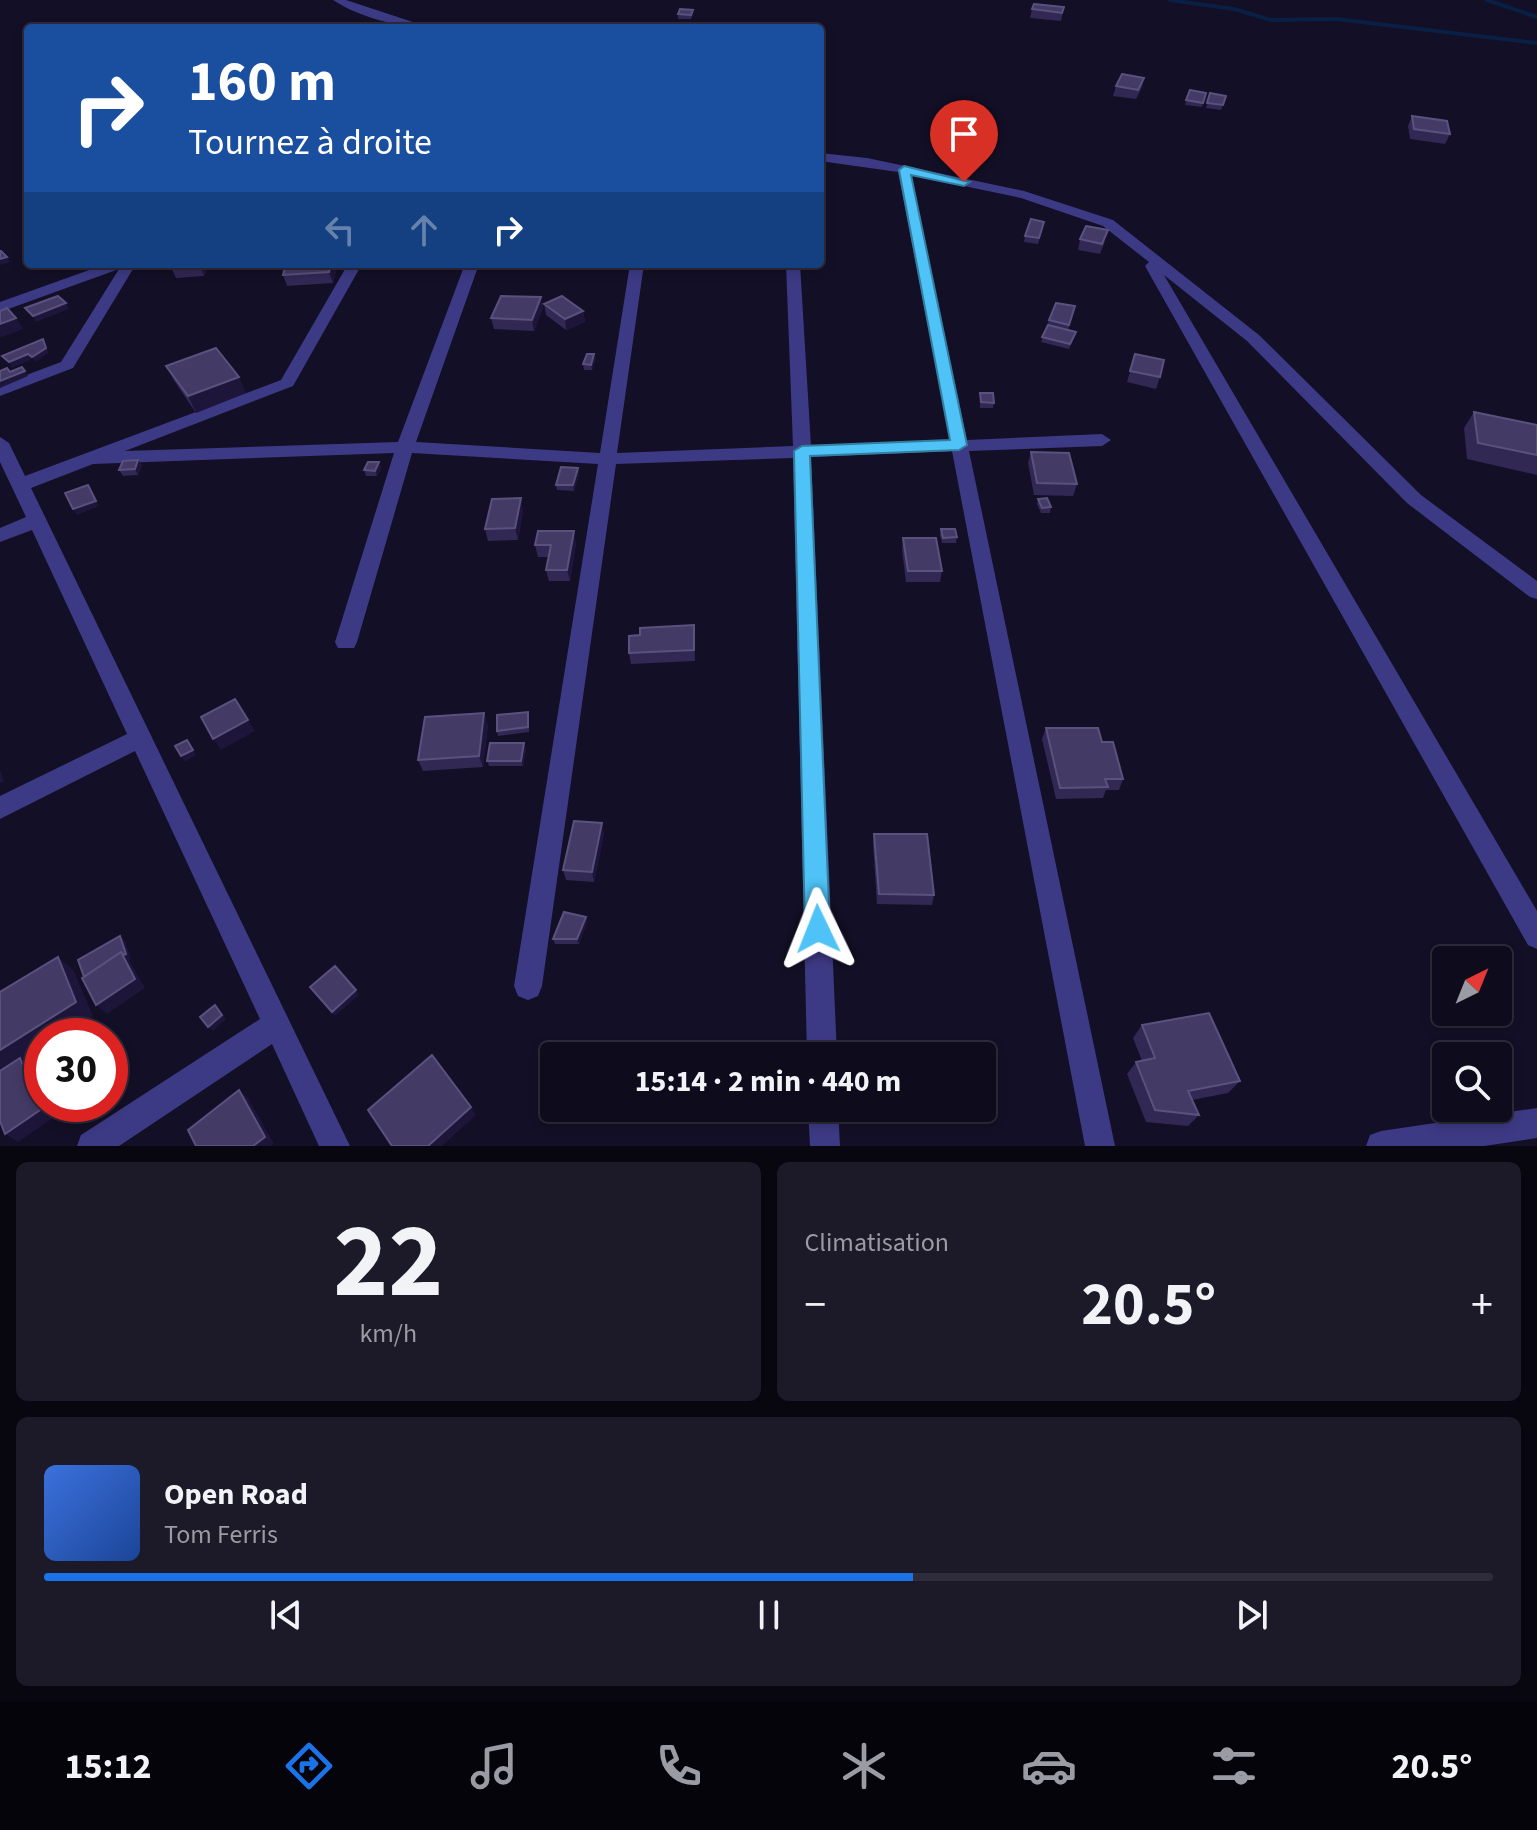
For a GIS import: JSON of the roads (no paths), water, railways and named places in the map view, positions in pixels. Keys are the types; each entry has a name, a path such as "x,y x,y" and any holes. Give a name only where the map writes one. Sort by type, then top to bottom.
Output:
{"street":[{"path":"338,0 411,24"},
{"path":"824,158 904,170 1038,200 1108,223 1253,338 1414,499 1537,592"},
{"path":"904,170 1100,1146"},
{"path":"1142,249 1537,936"},
{"path":"0,307 108,268"},
{"path":"0,391 67,365 127,268"},
{"path":"20,485 287,383 353,268"},
{"path":"346,642 405,447 471,268"},
{"path":"528,986 636,268"},
{"path":"793,268 822,1042"},
{"path":"92,458 405,447 609,459 1102,440"},
{"path":"0,443 335,1146"},
{"path":"0,535 37,520"},
{"path":"0,808 140,738"},
{"path":"92,1146 277,1024"},
{"path":"824,1122 825,1146"},
{"path":"1381,1146 1537,1123"}],"waterway":[{"path":"1170,0 1234,9 1271,20 1336,19 1537,43"},
{"path":"1487,0 1537,17"}]}
